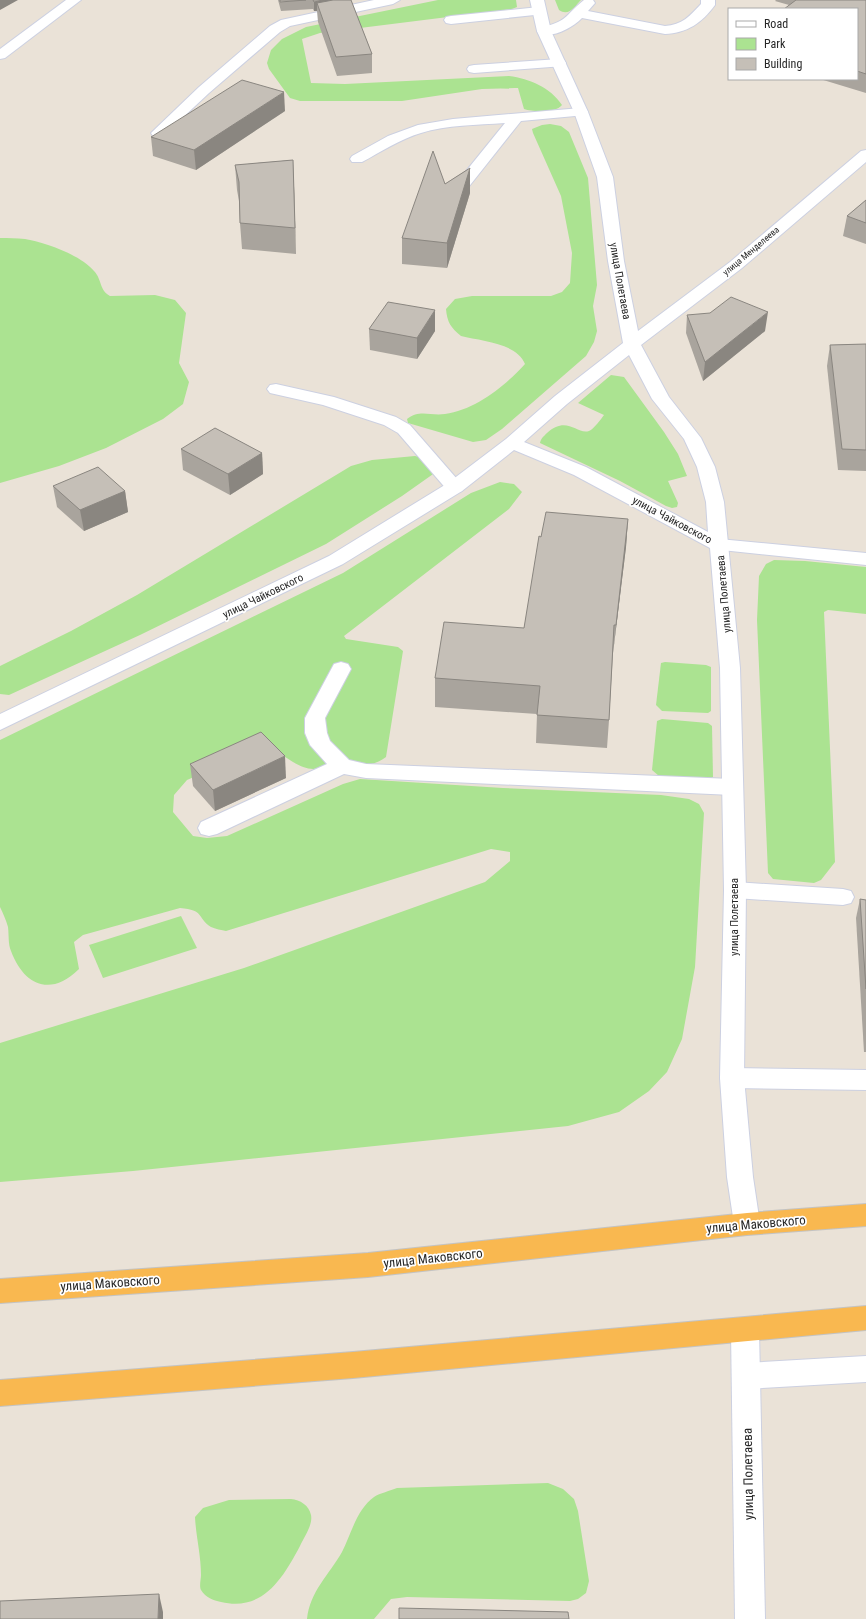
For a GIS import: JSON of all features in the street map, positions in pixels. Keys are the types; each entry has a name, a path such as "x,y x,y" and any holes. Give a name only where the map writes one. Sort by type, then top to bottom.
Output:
{"highway":[{"name":"улица Маковского","path":"0,1291 368,1265 747,1224 866,1215"},
{"path":"0,1394 353,1365 866,1318"}],"street":[{"path":"0,55 74,0"},
{"path":"158,133 204,90 275,29 286,24 308,18 393,0"},
{"path":"544,31 564,27 590,0"},
{"path":"579,13 665,30 678,30 688,26 708,5 708,0"},
{"path":"451,20 538,6"},
{"name":"улица Полетаева","path":"538,6 544,31 581,112 605,177 616,261 632,344 661,399 692,438 706,467 715,502 730,668 734,890 732,1078 740,1177 747,1224"},
{"path":"474,69 559,63"},
{"path":"357,159 393,139 418,129 453,123 581,112"},
{"path":"462,186 516,118"},
{"name":"улица Менделеева","path":"632,344 736,265 866,154"},
{"name":"улица Чайковского","path":"0,723 336,560 455,487 512,443 561,400 632,344"},
{"path":"276,389 328,402 390,421 404,429 455,487"},
{"name":"улица Чайковского","path":"512,443 580,471 719,545 866,558"},
{"path":"340,669 315,718 316,733 321,745 342,766 366,771 732,788"},
{"path":"209,828 342,766"},
{"path":"734,890 843,897"},
{"path":"732,1078 866,1080"},
{"name":"улица Полетаева","path":"745,1330 750,1619"},
{"path":"746,1376 866,1369"}],"green space":[{"path":"438,0 516,0 517,7 512,9 320,33 302,39 311,83 345,84 509,76 524,79 539,85 552,93 562,105 559,108 550,111 533,111 524,109 518,88 482,89 402,101 300,101 290,98 269,69 267,63 271,50 282,39 306,27"},
{"path":"555,0 581,0 572,10 563,12 559,10"},
{"path":"550,124 561,126 569,132 588,178 597,285 593,306 597,331 594,342 586,356 502,429 486,440 473,442 408,423 407,419 416,414 445,414 467,408 489,396 508,381 525,364 521,357 507,347 461,336 452,327 447,318 446,309 455,299 472,296 551,296 562,292 570,283 572,253 561,196 532,129"},
{"path":"0,238 25,239 62,250 88,265 97,274 102,288 106,294 110,296 155,295 175,300 186,313 179,363 189,382 183,404 163,419 106,448 59,466 0,483"},
{"path":"611,375 624,377 678,454 687,476 668,481 678,503 677,507 672,508 666,506 620,481 540,443 542,438 547,433 560,426 585,431 589,431 593,428 604,415 578,403"},
{"path":"415,456 430,460 436,472 402,496 326,544 140,635 9,695 0,694 0,666 71,631 137,595 351,466 372,460"},
{"path":"500,482 514,484 522,492 509,509 344,636 346,639 398,647 403,651 386,757 378,762 364,765 355,764 346,760 307,716 327,762 321,767 314,769 306,768 291,761 271,747 262,748 187,780 174,795 173,812 193,836 207,838 227,836 343,784 360,779 503,788 661,795 689,799 699,804 704,813 695,967 682,1039 667,1072 649,1091 619,1112 568,1126 133,1171 0,1182 0,1043 244,968 485,882 510,861 510,852 491,849 226,931 211,927 197,912 193,910 180,908 83,935 74,942 79,969 69,978 58,983 49,985 39,984 23,973 17,963 10,948 8,927 0,907 0,740 343,573 471,493"},
{"path":"774,560 805,561 866,567 866,614 828,610 824,612 835,862 821,880 814,883 773,879 768,873 757,620 759,576 766,564"},
{"path":"661,663 706,665 711,667 711,711 708,713 662,711 656,705"},
{"path":"662,719 708,723 712,726 713,777 709,779 659,776 652,770 657,721"},
{"path":"181,916 197,948 103,978 89,945"},
{"path":"548,1483 563,1489 574,1499 578,1511 589,1581 586,1593 578,1599 570,1601 407,1597 391,1599 374,1619 307,1619 312,1600 316,1592 342,1552 363,1508 374,1497 397,1488"},
{"path":"291,1499 301,1502 308,1508 311,1515 311,1523 293,1558 279,1580 270,1590 249,1602 236,1604 221,1602 207,1597 200,1587 201,1568 195,1517 203,1508 229,1500"}],"building":[{"path":"280,0 306,0 280,2"},
{"path":"333,0 351,0 372,54 336,57 317,3"},
{"path":"796,0 866,0 866,74 858,71 858,8 785,8"},
{"path":"242,80 284,92 194,150 151,137"},
{"path":"433,151 445,184 470,168 447,243 402,238"},
{"path":"293,160 295,228 240,223 239,182 235,165"},
{"path":"866,200 866,223 847,216"},
{"path":"731,297 768,312 705,362 687,315 710,313"},
{"path":"388,302 435,310 417,338 369,329"},
{"path":"866,344 866,450 842,449 830,345"},
{"path":"215,428 262,453 228,474 181,449"},
{"path":"98,467 125,491 80,510 53,486"},
{"path":"546,512 628,519 616,625 614,625 609,720 537,715 540,686 435,678 444,622 524,628 539,536 541,537"},
{"path":"261,732 285,756 213,790 190,764"},
{"path":"860,899 866,900 866,989"},
{"path":"159,1594 158,1619 0,1619 0,1601"},
{"path":"399,1608 568,1612 569,1619 399,1619"}]}
